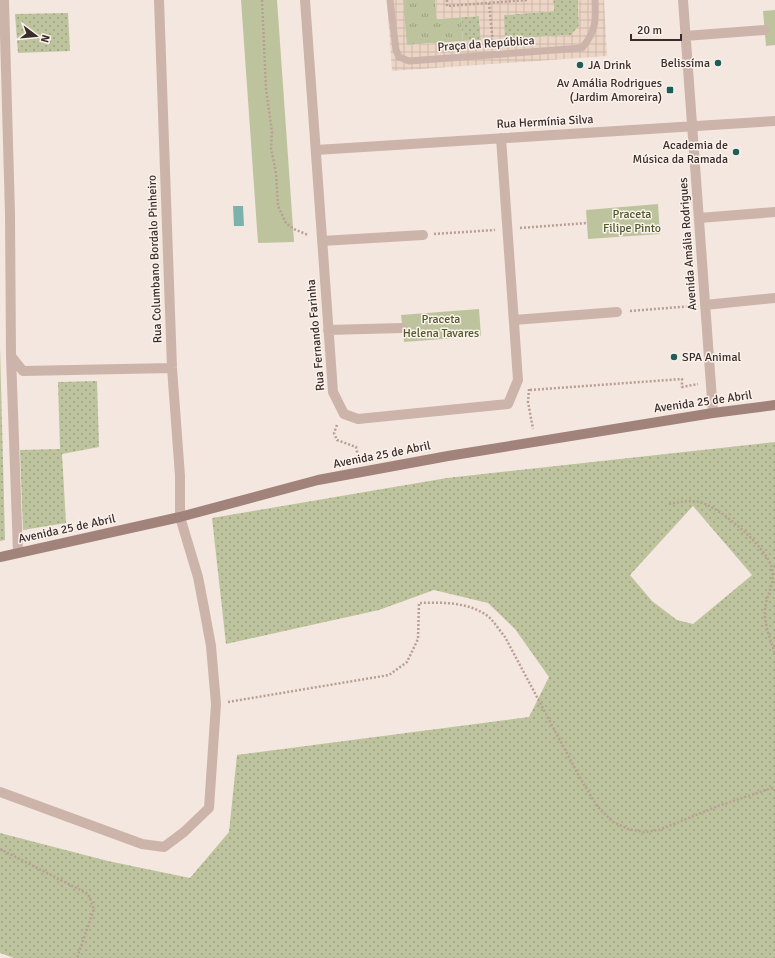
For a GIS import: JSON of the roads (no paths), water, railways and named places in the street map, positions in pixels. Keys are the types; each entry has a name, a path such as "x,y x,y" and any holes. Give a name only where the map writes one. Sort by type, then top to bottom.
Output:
{"street":[{"path":"4,0 3,85 5,213 18,553"},
{"name":"Rua Columbano Bordalo Pinheiro","path":"0,792 142,844 164,847 184,832 209,808 216,704 211,646 198,577 180,518 180,476 172,368 159,0"},
{"name":"Rua Fernando Farinha","path":"305,0 333,392 344,414 358,419 508,404 518,380 514,320"},
{"name":"Avenida Amália Rodrigues","path":"683,0 713,413"},
{"path":"685,36 765,30"},
{"name":"Rua Hermínia Silva","path":"316,150 775,121"},
{"path":"502,138 514,320 617,312"},
{"path":"699,218 775,212"},
{"path":"322,241 423,235"},
{"path":"706,305 775,298"},
{"path":"328,330 402,328"},
{"path":"11,356 23,371 172,368"},
{"name":"Avenida 25 de Abril","path":"0,557 180,518 318,480 535,442 713,413 775,405"}],"lane":[{"name":"Praça da República","path":"390,0 398,57 409,61 582,48 590,39 596,21 595,0"}],"water":[{"path":"233,206 243,206 244,226 234,226"}],"place":[{"name":"Belissíma","path":"718,63"},
{"name":"JA Drink","path":"580,65"},
{"name":"Av Amália Rodrigues (Jardim Amoreira)","path":"670,90"},
{"name":"Academia de Música da Ramada","path":"736,152"},
{"name":"SPA Animal","path":"674,357"}],"park label":[{"name":"Praceta Filipe Pinto","path":"632,221"},
{"name":"Praceta Helena Tavares","path":"441,326"}]}
